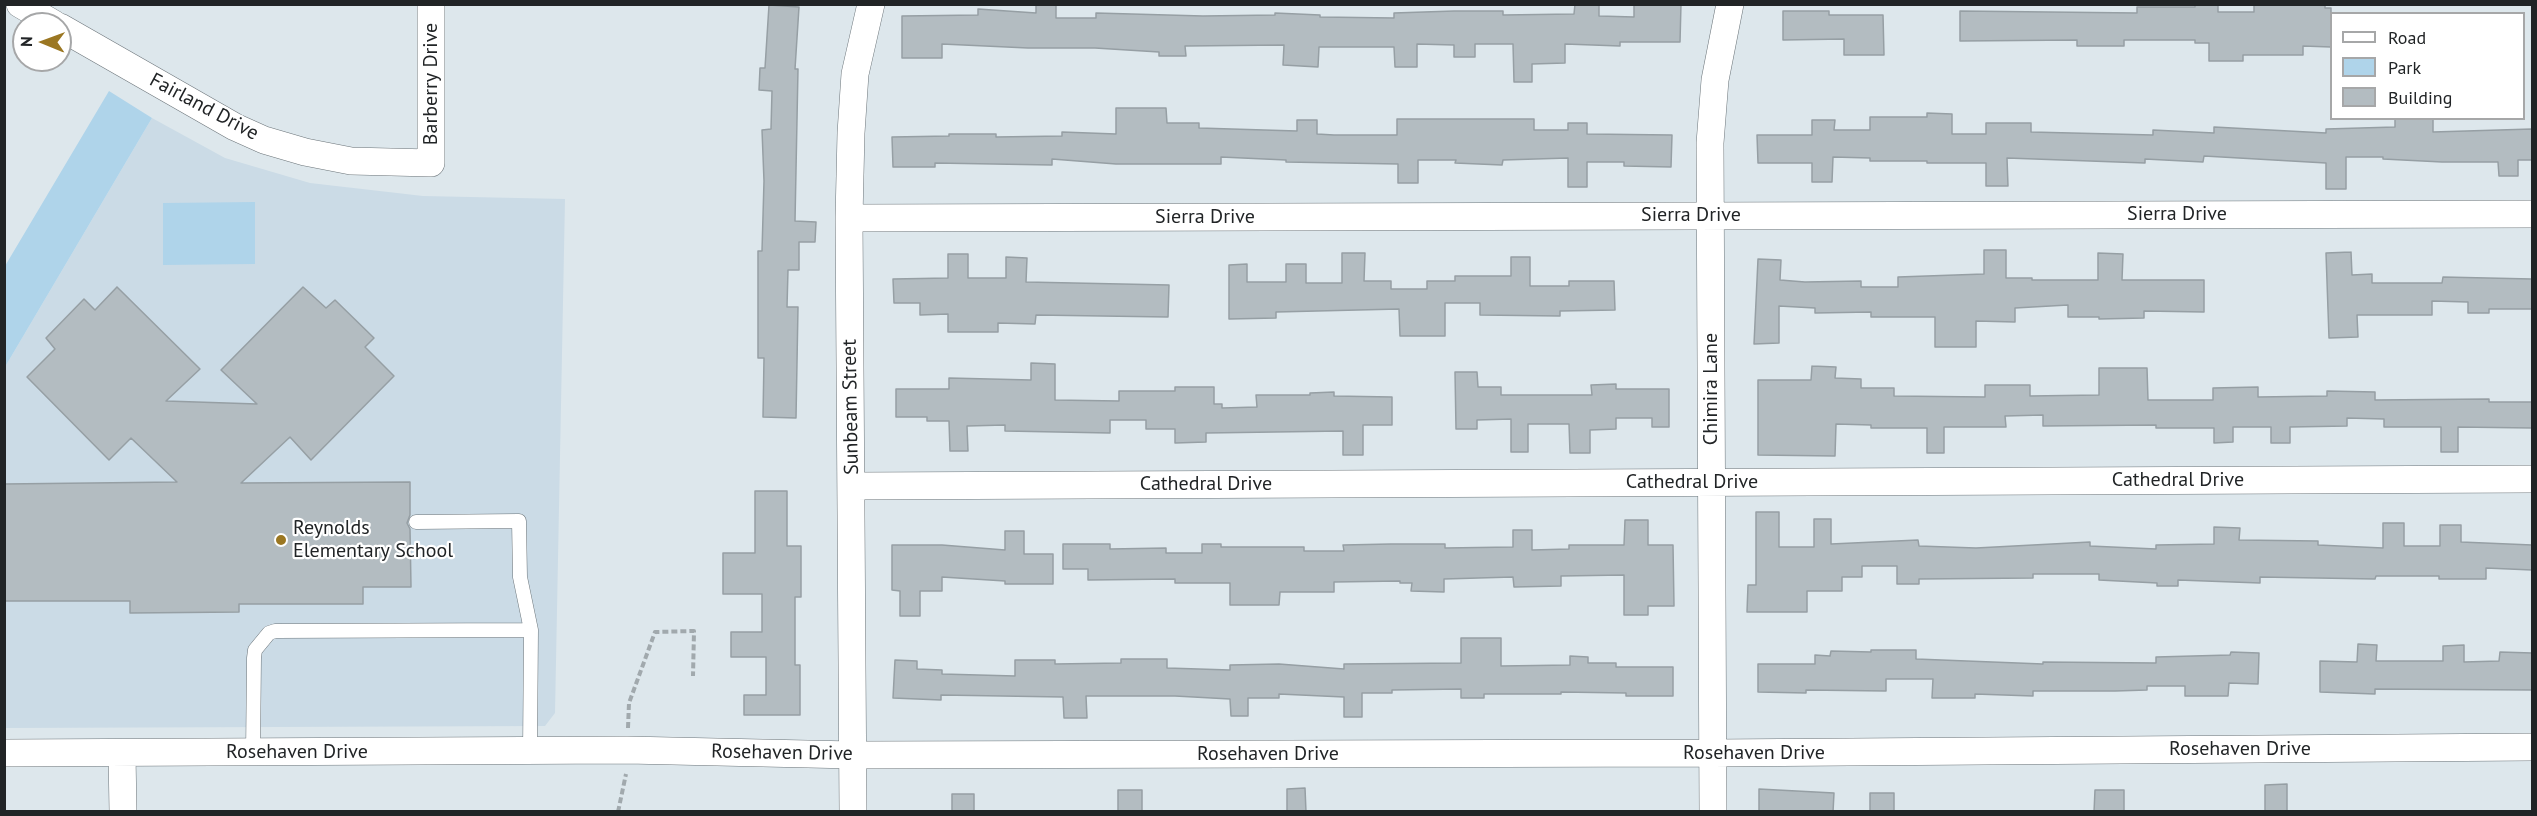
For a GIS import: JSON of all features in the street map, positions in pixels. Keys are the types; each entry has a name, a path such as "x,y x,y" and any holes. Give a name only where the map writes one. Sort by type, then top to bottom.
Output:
{"street":[{"path":"20,4 34,12"},
{"name":"Barberry Drive","path":"431,4 431,163"},
{"name":"Sunbeam Street","path":"853,812 849,218 855,74 871,4"},
{"name":"Chimira Lane","path":"1713,812 1710,143 1715,80 1730,4"},
{"name":"Fairland Drive","path":"72,34 236,128 264,140 305,152 351,161 431,163"},
{"name":"Sierra Drive","path":"849,218 2532,214"},
{"name":"Cathedral Drive","path":"852,486 2532,479"},
{"name":"Rosehaven Drive","path":"4,753 627,750 853,754 1713,753 2532,747"},
{"path":"122,754 123,812"}],"lane":[{"path":"416,522 519,521 520,577 531,630 530,751"},
{"path":"253,753 255,650 269,633 275,631 531,630"}],"path":[{"path":"618,812 626,779 629,703 655,632 694,632 693,676"}],"shaded area":[{"name":"Reynolds Elementary School","path":"152,118 225,158 310,183 423,196 565,199 555,713 545,726 5,728 5,367"}],"green space":[{"path":"109,91 152,118 5,367 5,266"},
{"path":"255,202 255,264 163,265 163,203"}],"building":[{"path":"1036,4 1056,4 1056,18 1096,18 1096,13 1203,16 1275,15 1275,13 1320,15 1320,17 1394,18 1394,13 1454,11 1503,11 1503,15 1574,14 1575,4 1599,4 1599,16 1634,17 1634,4 1681,4 1680,42 1620,42 1620,46 1565,44 1565,63 1532,64 1532,82 1514,82 1513,44 1475,44 1475,57 1454,57 1454,45 1417,44 1417,67 1395,67 1394,47 1319,47 1318,67 1283,65 1284,45 1185,46 1186,56 1159,56 1159,52 1095,48 942,44 942,58 902,58 902,16 978,15 978,9 1036,13"},
{"path":"2195,4 2218,4 2218,12 2254,12 2254,4 2325,4 2325,8 2331,8 2330,47 2303,46 2303,55 2243,55 2243,61 2209,61 2209,43 2195,43 2195,40 2124,40 2124,46 2077,46 2077,40 1960,41 1960,11 2137,13 2137,7 2195,7"},
{"path":"769,5 799,7 795,69 798,69 795,221 816,222 815,242 799,242 799,270 788,270 787,307 798,307 796,418 763,417 764,358 758,358 758,251 762,251 764,181 762,130 771,129 772,91 759,90 760,68 765,68"},
{"path":"1783,11 1829,11 1829,15 1883,15 1884,55 1844,55 1844,39 1783,40"},
{"path":"1116,108 1166,108 1167,123 1199,123 1199,128 1297,131 1297,120 1317,120 1317,134 1334,135 1397,135 1397,119 1534,119 1534,130 1568,130 1568,123 1587,123 1587,134 1672,135 1671,167 1624,166 1624,162 1587,162 1587,187 1568,187 1568,158 1503,160 1502,165 1455,163 1456,160 1418,160 1418,183 1398,183 1398,164 1286,162 1286,160 1221,157 1221,164 1116,164 1052,159 1052,165 935,163 935,167 893,167 892,137 949,136 949,134 996,134 996,137 1062,136 1062,132 1116,134"},
{"path":"1927,113 1952,114 1952,134 1986,134 1986,123 2031,123 2031,132 2153,135 2153,130 2214,133 2214,127 2326,133 2326,129 2395,127 2395,120 2433,120 2433,132 2532,129 2532,160 2518,160 2518,176 2499,176 2498,162 2442,162 2383,159 2383,157 2346,157 2346,189 2326,189 2326,163 2204,156 2203,162 2145,159 2145,163 2007,158 2008,186 1986,186 1986,163 1870,161 1870,158 1833,157 1832,182 1812,182 1812,163 1758,163 1757,135 1812,135 1812,120 1835,120 1834,130 1870,130 1870,117 1927,117"},
{"path":"1984,250 2006,250 2006,278 2032,278 2032,280 2098,280 2098,253 2123,254 2122,280 2204,280 2204,312 2144,311 2144,318 2099,319 2099,317 2068,317 2068,305 2015,308 2015,322 1976,321 1976,347 1935,347 1935,317 1871,317 1871,312 1815,313 1815,308 1779,306 1779,343 1754,344 1758,259 1781,260 1780,280 1861,281 1861,287 1898,287 1898,277 1984,274"},
{"path":"2351,252 2352,275 2372,274 2372,283 2442,283 2443,277 2532,279 2532,309 2489,309 2489,313 2468,313 2468,302 2432,301 2432,315 2357,315 2358,337 2329,338 2326,253"},
{"path":"1342,253 1365,253 1364,281 1391,281 1391,289 1427,289 1427,281 1455,281 1455,276 1511,276 1511,257 1530,257 1530,286 1569,286 1569,281 1614,281 1615,310 1560,311 1560,316 1480,315 1480,303 1445,303 1445,336 1400,336 1399,309 1276,312 1276,318 1229,319 1229,265 1247,264 1247,282 1286,282 1286,264 1306,264 1306,283 1342,283"},
{"path":"948,254 968,254 968,278 1006,278 1006,257 1027,258 1026,282 1169,285 1168,317 1036,315 1035,324 998,323 998,332 948,332 948,314 920,315 920,303 894,303 893,279 948,278"},
{"name":"Reynolds Elementary School","path":"117,287 200,369 166,401 257,404 221,370 303,287 326,308 335,300 374,338 365,347 394,376 311,460 290,437 241,483 410,482 410,515 407,523 410,529 411,587 363,587 363,604 239,604 239,612 130,613 130,601 4,601 4,484 177,482 131,438 109,460 27,377 55,349 46,338 84,299 95,310"},
{"path":"1031,363 1055,364 1055,400 1119,401 1119,391 1175,391 1175,387 1214,387 1214,404 1222,404 1222,408 1257,407 1256,395 1310,395 1310,393 1334,392 1334,396 1392,397 1392,425 1363,425 1363,455 1343,455 1343,431 1206,433 1206,442 1175,443 1175,429 1146,429 1146,420 1110,420 1110,433 1005,431 1005,425 967,426 968,451 950,451 949,421 927,421 927,417 896,417 896,389 949,389 949,378 1031,380"},
{"path":"1812,366 1836,367 1835,378 1861,379 1861,388 1894,388 1894,396 1985,397 1985,385 2030,385 2030,396 2099,395 2099,368 2147,368 2148,400 2213,400 2213,388 2258,387 2258,397 2327,396 2327,391 2375,392 2375,400 2489,399 2489,402 2532,402 2532,428 2458,427 2458,452 2441,452 2441,427 2384,427 2384,419 2347,418 2347,426 2290,427 2290,443 2271,443 2271,427 2233,427 2233,442 2214,443 2214,428 2156,428 2156,425 2043,426 2043,415 2005,416 2006,427 1944,427 1944,453 1927,453 1927,428 1871,428 1871,425 1836,424 1835,456 1758,455 1758,380 1811,380"},
{"path":"1455,372 1477,372 1478,387 1501,387 1501,395 1592,395 1591,385 1616,384 1616,389 1669,389 1669,427 1652,427 1652,418 1616,418 1616,429 1590,430 1590,453 1570,453 1569,424 1528,424 1528,452 1511,452 1511,419 1477,420 1477,429 1456,429"},
{"path":"755,491 787,491 787,546 801,546 801,597 795,597 795,665 800,665 800,715 744,715 744,695 766,695 766,657 731,657 731,632 762,632 762,594 723,594 723,553 755,553"},
{"path":"1756,512 1779,512 1779,547 1814,547 1814,519 1831,519 1831,544 1918,540 1919,546 1976,548 2090,542 2090,546 2156,549 2156,545 2214,544 2214,527 2240,528 2239,540 2318,541 2318,545 2383,548 2383,523 2404,523 2404,546 2440,546 2440,525 2461,525 2461,542 2532,545 2532,570 2486,568 2486,579 2439,579 2439,576 2376,576 2375,579 2260,577 2260,583 2178,580 2178,586 2157,586 2157,583 2099,580 2099,574 2033,574 2033,578 1919,579 1919,584 1897,584 1897,566 1862,566 1862,577 1842,577 1842,591 1807,591 1807,612 1747,612 1748,585 1756,585"},
{"path":"1625,520 1648,520 1648,545 1673,545 1674,606 1648,606 1648,615 1624,615 1624,575 1561,576 1561,586 1514,587 1513,577 1444,579 1444,592 1411,591 1412,583 1400,583 1400,581 1334,582 1334,592 1280,592 1279,605 1230,605 1230,583 1175,583 1175,579 1088,580 1088,569 1063,569 1063,544 1110,544 1110,549 1166,548 1166,553 1202,553 1202,544 1221,544 1221,547 1304,547 1304,551 1344,551 1343,545 1391,544 1445,544 1445,548 1513,547 1513,530 1532,530 1532,550 1569,549 1569,545 1624,545"},
{"path":"1005,531 1024,531 1024,554 1053,554 1053,584 1005,584 1005,581 942,577 942,591 920,591 920,616 900,616 900,591 892,590 892,545 942,545 1005,550"},
{"path":"1461,638 1501,638 1501,666 1570,665 1570,656 1588,657 1588,663 1616,663 1616,667 1673,667 1673,696 1561,692 1561,694 1484,694 1484,698 1461,698 1461,689 1392,690 1392,693 1362,693 1362,717 1344,717 1344,697 1279,694 1279,698 1248,698 1248,716 1231,716 1230,699 1175,696 1086,696 1087,718 1064,718 1063,697 941,695 941,700 893,698 895,660 917,661 917,669 942,670 942,674 1015,676 1015,660 1055,660 1055,664 1121,663 1121,659 1167,659 1167,668 1230,670 1230,665 1279,664 1344,669 1344,664 1461,663"},
{"path":"2358,644 2377,645 2376,661 2443,661 2443,646 2464,645 2464,662 2499,661 2500,652 2532,653 2532,690 2375,689 2375,694 2320,692 2320,661 2357,662"},
{"path":"1871,650 1916,650 1916,659 2043,664 2043,662 2156,663 2156,657 2230,655 2231,652 2259,653 2258,684 2229,683 2228,696 2185,696 2185,686 2147,686 2147,690 2033,691 2033,696 1975,694 1975,698 1932,698 1933,679 1886,679 1886,691 1758,692 1758,664 1815,664 1815,655 1830,656 1831,651 1871,652"},
{"path":"2287,784 2287,812 2265,812 2265,785"},
{"path":"1305,788 1306,812 1287,812 1287,789"},
{"path":"1759,789 1834,793 1833,812 1759,812"},
{"path":"1118,790 1142,790 1142,812 1118,812"},
{"path":"2095,790 2124,790 2124,812 2094,812"},
{"path":"1870,793 1894,793 1894,812 1870,812"},
{"path":"952,794 974,794 974,812 952,812"}],"place":[{"name":"Reynolds Elementary School","path":"281,540"}]}
